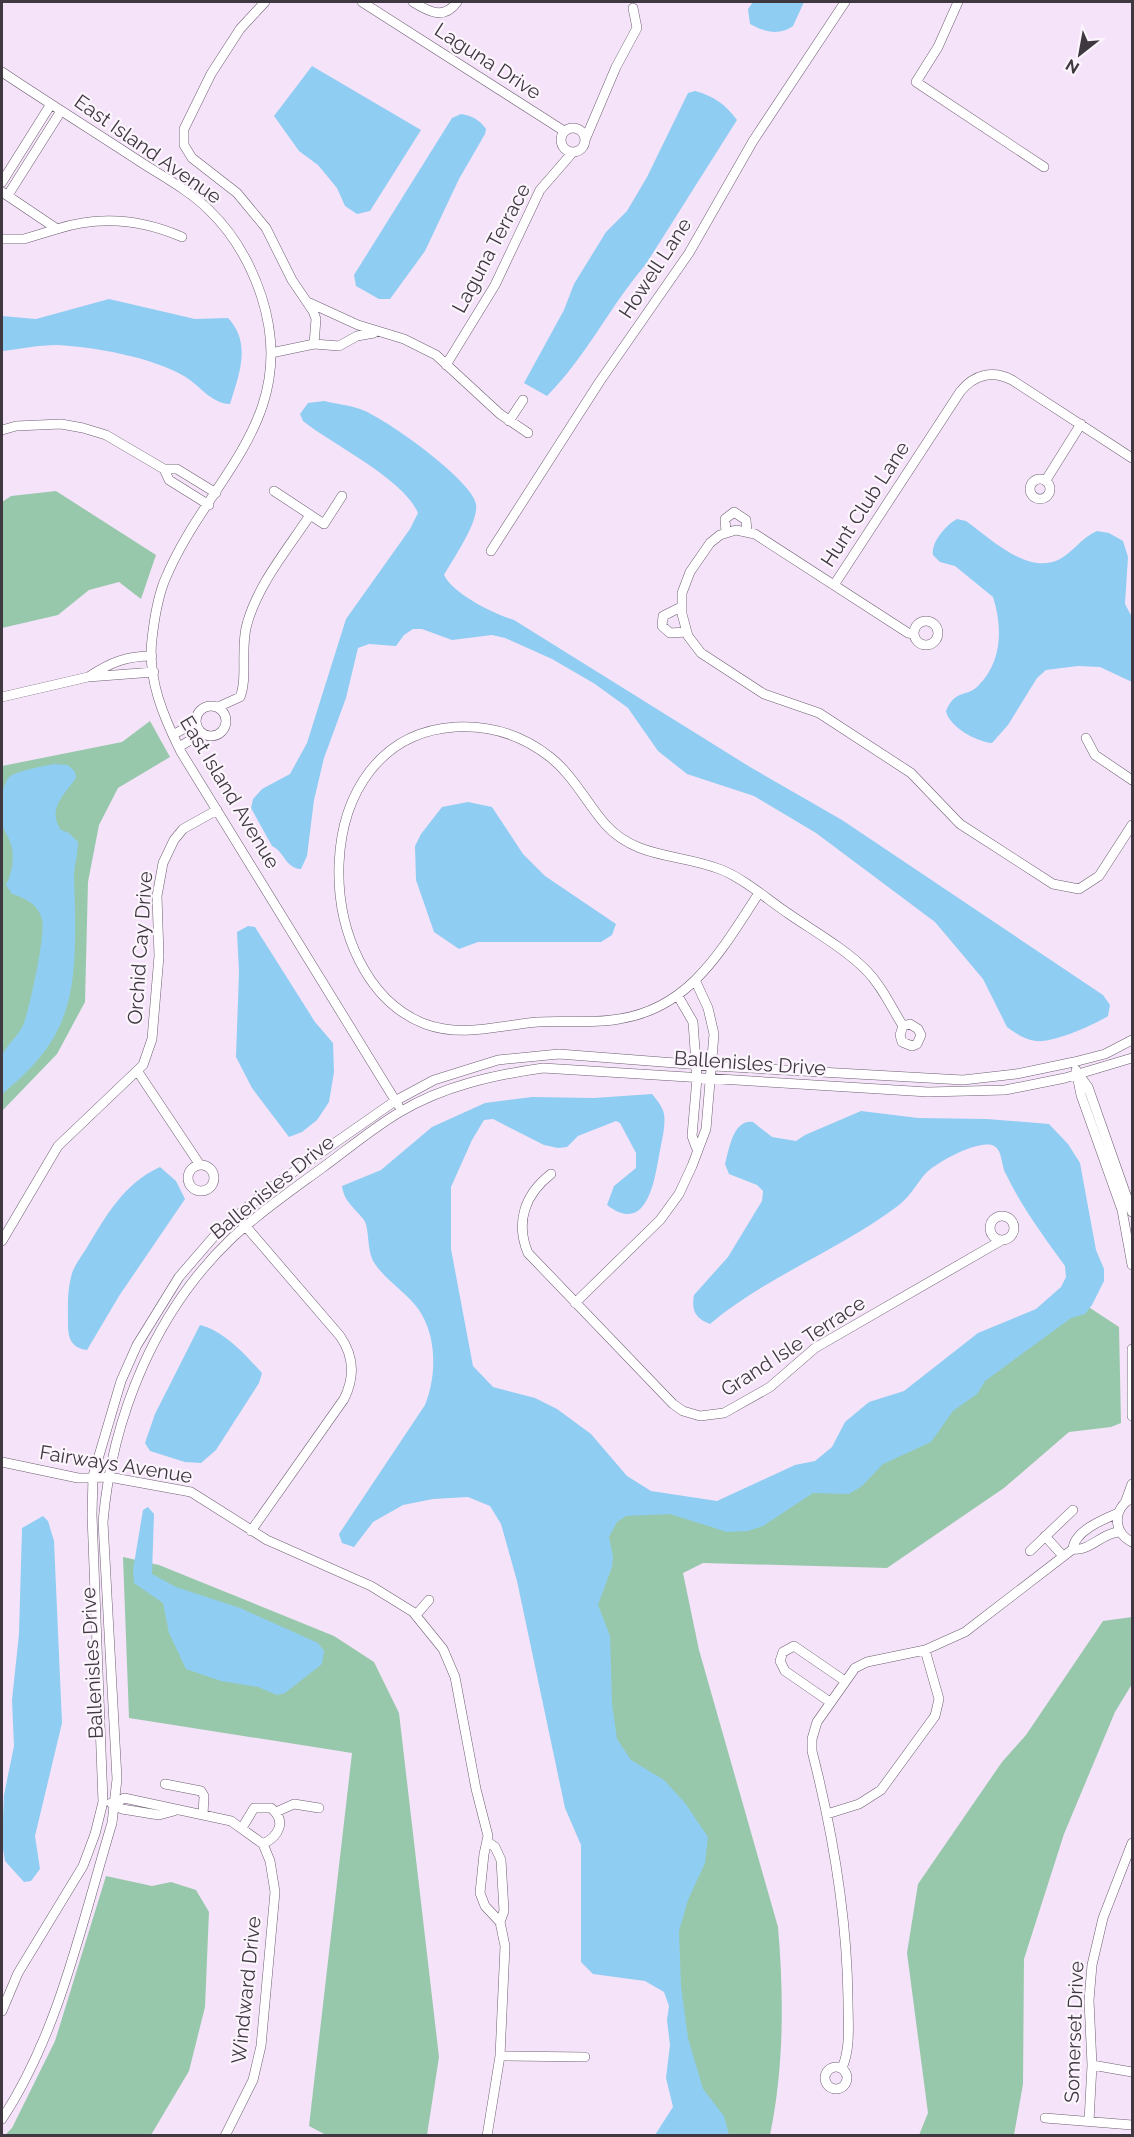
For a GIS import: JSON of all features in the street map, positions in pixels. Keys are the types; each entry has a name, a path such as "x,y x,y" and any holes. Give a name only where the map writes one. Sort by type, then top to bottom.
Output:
{"street":[{"path":"265,2 240,29 211,74 184,129 184,145 192,158 219,177 252,210 278,248 298,290 309,303 316,319 314,344"},
{"name":"Laguna Drive","path":"362,2 564,131"},
{"path":"413,2 426,10 439,14 451,9 457,2"},
{"name":"Howell Lane","path":"491,551 600,381 689,253 753,141 845,2"},
{"path":"958,2 938,47 916,82 1044,167"},
{"name":"Laguna Terrace","path":"446,365 495,285 540,190 573,152 581,149 616,67 637,28 633,8"},
{"name":"East Island Avenue","path":"2,72 208,208 230,232 248,259 270,324 269,382 260,417 249,441 184,542 164,583 151,641 154,672 164,715 179,747 401,1111"},
{"path":"2,182 51,104"},
{"path":"57,229 5,194 61,111"},
{"path":"573,152 563,146 561,138 564,131 571,128 579,129 585,140"},
{"path":"2,239 24,239 94,220 127,220 165,229 182,237"},
{"path":"309,303 324,312 424,349 446,365 509,421 528,433"},
{"path":"271,353 314,344 333,347 357,336 380,333"},
{"name":"Hunt Club Lane","path":"726,532 725,519 734,512 747,520 747,531 834,585 969,382 987,374 1007,377 1132,458"},
{"path":"509,421 523,400"},
{"path":"2,430 38,424 61,424 83,428 106,435 164,469 177,469 216,493"},
{"path":"1046,480 1081,424"},
{"path":"164,469 169,480 209,504"},
{"path":"274,491 324,524 342,496"},
{"path":"195,722 202,734 207,736 218,735 224,729 240,697 243,684 243,642 252,608 310,515"},
{"path":"747,531 726,532 710,543 684,586 681,607 687,632 706,658 747,685 775,698 819,712 906,769 960,824 1053,884 1078,889 1094,880 1132,825"},
{"path":"834,585 908,633 914,634"},
{"path":"681,607 663,616 662,626 670,633 687,632"},
{"path":"88,677 112,661 134,656 152,656"},
{"path":"2,697 88,677 154,672"},
{"path":"173,735 195,722 198,712 203,707 218,707 240,697"},
{"path":"218,707 226,722"},
{"path":"759,893 716,958 696,982 678,996 652,1010 617,1020 538,1022 465,1031 437,1028 404,1013 383,993 364,966 351,939 340,897 341,839 348,810 362,781 387,753 420,735 450,728 469,727 505,733 536,747 551,758 568,775 603,823 624,841 655,855 722,870 759,893 864,968 883,991 903,1026"},
{"path":"179,747 202,734"},
{"path":"1086,738 1095,755 1132,780"},
{"name":"Orchid Cay Drive","path":"2,1241 58,1146 138,1072 152,1039 159,956 157,896 163,863 171,845 183,829 217,810"},
{"path":"575,1304 668,1210 687,1179 696,1147 705,1129 714,1034 708,1008 696,982"},
{"path":"678,996 693,1022 697,1078 692,1136 696,1147"},
{"name":"Ballenisles Drive","path":"2,2011 18,1973 83,1866 95,1834 103,1802 93,1476 117,1390 137,1345 179,1277 217,1233 236,1215 266,1191 395,1101 434,1080 474,1066 523,1056 559,1054 710,1066 963,1080 1016,1074 1074,1062 1105,1054 1132,1041"},
{"name":"Ballenisles Drive","path":"2,2119 24,2082 47,2033 109,1833 116,1803 117,1779 103,1522 109,1477 121,1425 148,1355 198,1274 246,1227 283,1196 401,1111 473,1081 543,1068 954,1093 1005,1090 1077,1074 1132,1058"},
{"path":"1074,1062 1081,1095 1122,1210 1132,1264"},
{"path":"138,1072 200,1165"},
{"path":"1077,1074 1088,1087 1132,1206"},
{"name":"Grand Isle Terrace","path":"551,1174 536,1186 522,1218 522,1237 532,1258 673,1404 694,1415 712,1416 729,1410 770,1387 814,1348 1002,1240"},
{"path":"236,1215 344,1342 351,1360 352,1373 344,1399 251,1531"},
{"path":"1132,1349 1132,1416"},
{"name":"Fairways Avenue","path":"2,1462 78,1478 109,1477 191,1492 251,1531 384,1593 416,1615 443,1649 455,1677 488,1842"},
{"path":"842,2068 848,2038 847,1959 842,1896 811,1745 814,1727 845,1681 861,1664 925,1650 965,1632 984,1620 1073,1549 1081,1535 1118,1513 1129,1501 1132,1484"},
{"path":"1030,1551 1073,1510"},
{"path":"1118,1513 1120,1532 1131,1543"},
{"path":"1073,1549 1082,1550 1108,1533 1120,1532"},
{"path":"1081,1535 1089,1544"},
{"path":"1045,1536 1063,1556"},
{"path":"416,1615 429,1600"},
{"path":"830,1702 785,1671 780,1661 783,1652 794,1646 845,1681"},
{"path":"827,1814 859,1804 880,1790 935,1716 939,1699 925,1650"},
{"path":"165,1784 201,1791 204,1796 203,1815"},
{"path":"103,1802 116,1803 124,1798 159,1804 174,1811 218,1816 242,1828 263,1844 272,1839 279,1829 276,1812 266,1806 254,1808 242,1828"},
{"path":"276,1812 294,1804 319,1808"},
{"path":"487,2136 500,2056 506,1946 500,1922 485,1906 480,1893 484,1854 488,1842 495,1847 501,1860 504,1911 500,1922"},
{"name":"Somerset Drive","path":"1089,2121 1092,2065 1089,2000 1092,1965 1103,1918 1132,1843"},
{"name":"Windward Drive","path":"225,2136 253,2080 261,2046 275,1886 263,1844"},
{"path":"500,2056 585,2057"},
{"path":"1092,2065 1132,2072"},
{"path":"1045,2118 1132,2125"}],"green space":[{"path":"56,491 156,555 141,599 119,582 89,590 58,615 2,628 2,502 11,496"},
{"path":"150,721 170,757 118,788 99,825 88,882 85,1002 57,1054 2,1111 2,766 122,742"},
{"path":"1084,1304 1119,1327 1121,1423 1111,1427 1069,1432 1004,1488 887,1568 703,1563 683,1573 699,1650 778,1927 781,1979 782,2032 775,2110 770,2135 696,2135 667,1981 608,1752 500,1435 630,1502 722,1514 787,1491"},
{"path":"123,1557 159,1565 334,1636 374,1662 399,1713 439,2057 427,2135 326,2135 309,2126 352,1753 129,1718"},
{"path":"1132,1617 1132,1684 1115,1712 1064,1834 1024,1959 1023,2084 1014,2135 919,2135 928,2113 907,1953 918,1884 1002,1762 1026,1735 1103,1621"},
{"path":"106,1876 152,1886 171,1882 196,1890 209,1912 205,2007 189,2071 151,2135 5,2135 12,2128 55,2041"}],"water":[{"path":"753,2 804,2 793,26 777,32 767,31 750,24 748,9"},
{"path":"312,66 421,130 370,211 357,214 345,206 337,188 318,165 299,151 274,116"},
{"path":"695,91 719,101 737,120 646,264 574,365 547,396 524,383 564,310 574,284 606,232 627,211 647,177 688,93"},
{"path":"461,114 478,120 486,129 485,134 459,179 425,251 390,299 379,299 356,286 354,275 452,118"},
{"path":"109,299 195,319 228,318 240,338 242,349 240,371 230,404 217,401 190,380 171,369 122,354 57,345 2,351 2,316 36,319"},
{"path":"324,401 360,409 388,424 426,451 460,480 471,493 476,504 474,520 444,575 456,589 485,608 514,620 750,767 842,820 1103,995 1110,1005 1108,1016 1084,1028 1043,1041 1028,1039 1017,1034 1007,1027 983,979 935,922 816,833 754,796 687,774 658,751 628,708 595,684 552,659 505,638 492,635 452,640 422,629 413,629 404,635 396,646 369,644 358,648 346,698 324,758 314,800 307,856 301,869 288,863 272,846 251,808 253,799 262,789 290,774 307,743 346,619 410,529 418,513 410,500 383,475 303,421 300,414 308,403"},
{"path":"957,519 966,521 1010,553 1035,563 1048,563 1060,559 1097,531 1109,533 1123,541 1128,557 1125,604 1132,617 1132,682 1100,667 1078,666 1046,670 1037,678 1008,725 992,743 972,737 952,723 946,711 957,696 974,690 986,677 996,655 999,632 993,597 955,566 940,562 933,555 934,545 940,534"},
{"path":"54,764 68,765 75,772 76,778 59,802 56,815 61,830 69,833 78,842 74,874 75,944 70,994 55,1036 42,1055 2,1094 2,1057 24,1023 37,970 43,927 37,909 26,900 12,894 6,885 13,858 11,845 2,822 3,791 8,778 12,775"},
{"path":"468,802 492,807 523,854 545,876 616,924 612,935 601,942 478,942 459,949 434,932 416,880 415,846 421,834 442,807"},
{"path":"248,926 255,927 315,1022 333,1043 334,1072 329,1102 317,1120 302,1132 289,1137 252,1088 236,1057 239,972 237,932"},
{"path":"652,1094 663,1111 663,1135 651,1191 646,1202 639,1210 631,1214 620,1213 607,1205 614,1186 636,1168 636,1153 620,1123 616,1121 578,1136 567,1147 558,1148 544,1145 493,1119 484,1120 472,1140 451,1187 451,1249 473,1366 493,1387 535,1398 557,1409 591,1434 627,1476 651,1491 717,1501 795,1465 815,1461 832,1447 845,1422 869,1402 904,1391 978,1333 1036,1309 1061,1287 1066,1277 1065,1266 1033,1221 1004,1171 999,1151 987,1144 969,1148 930,1169 903,1202 876,1221 755,1291 710,1324 705,1322 694,1310 694,1295 728,1257 762,1201 763,1191 757,1185 729,1174 725,1164 736,1130 746,1122 753,1122 772,1137 796,1141 861,1111 918,1118 987,1119 1049,1124 1068,1144 1080,1163 1096,1250 1104,1269 1104,1281 1085,1314 1071,1318 985,1381 977,1394 953,1411 931,1442 883,1464 862,1486 849,1494 813,1493 763,1526 748,1531 727,1532 670,1514 626,1516 617,1522 609,1537 613,1557 612,1567 598,1605 610,1636 612,1704 617,1739 631,1760 664,1780 685,1803 708,1837 705,1863 688,1900 679,1931 681,1986 688,2038 703,2089 724,2116 729,2135 655,2135 673,2107 666,2078 670,2045 667,2020 669,2006 664,1992 645,1981 593,1974 581,1962 581,1845 565,1808 517,1581 501,1524 490,1506 468,1497 433,1499 403,1505 373,1522 354,1547 342,1543 339,1534 425,1405 433,1372 432,1348 427,1325 413,1302 375,1264 370,1253 366,1224 347,1201 342,1186 381,1170 432,1127 485,1103 532,1097 594,1098"},
{"path":"160,1167 176,1181 185,1199 119,1296 87,1350 77,1347 70,1338 68,1329 68,1295 73,1270 101,1225 126,1191"},
{"path":"200,1325 226,1338 242,1351 262,1373 259,1383 216,1450 201,1463 185,1462 150,1451 145,1443 155,1414"},
{"path":"148,1507 154,1514 152,1574 176,1587 240,1608 318,1643 324,1651 322,1664 285,1693 277,1695 258,1687 221,1681 186,1669 169,1633 163,1603 134,1583 133,1570 143,1510"},
{"path":"43,1516 48,1521 54,1541 62,1723 35,1836 40,1869 31,1881 24,1882 5,1861 2,1843 4,1795 14,1746 12,1700 19,1634 22,1528"}]}
